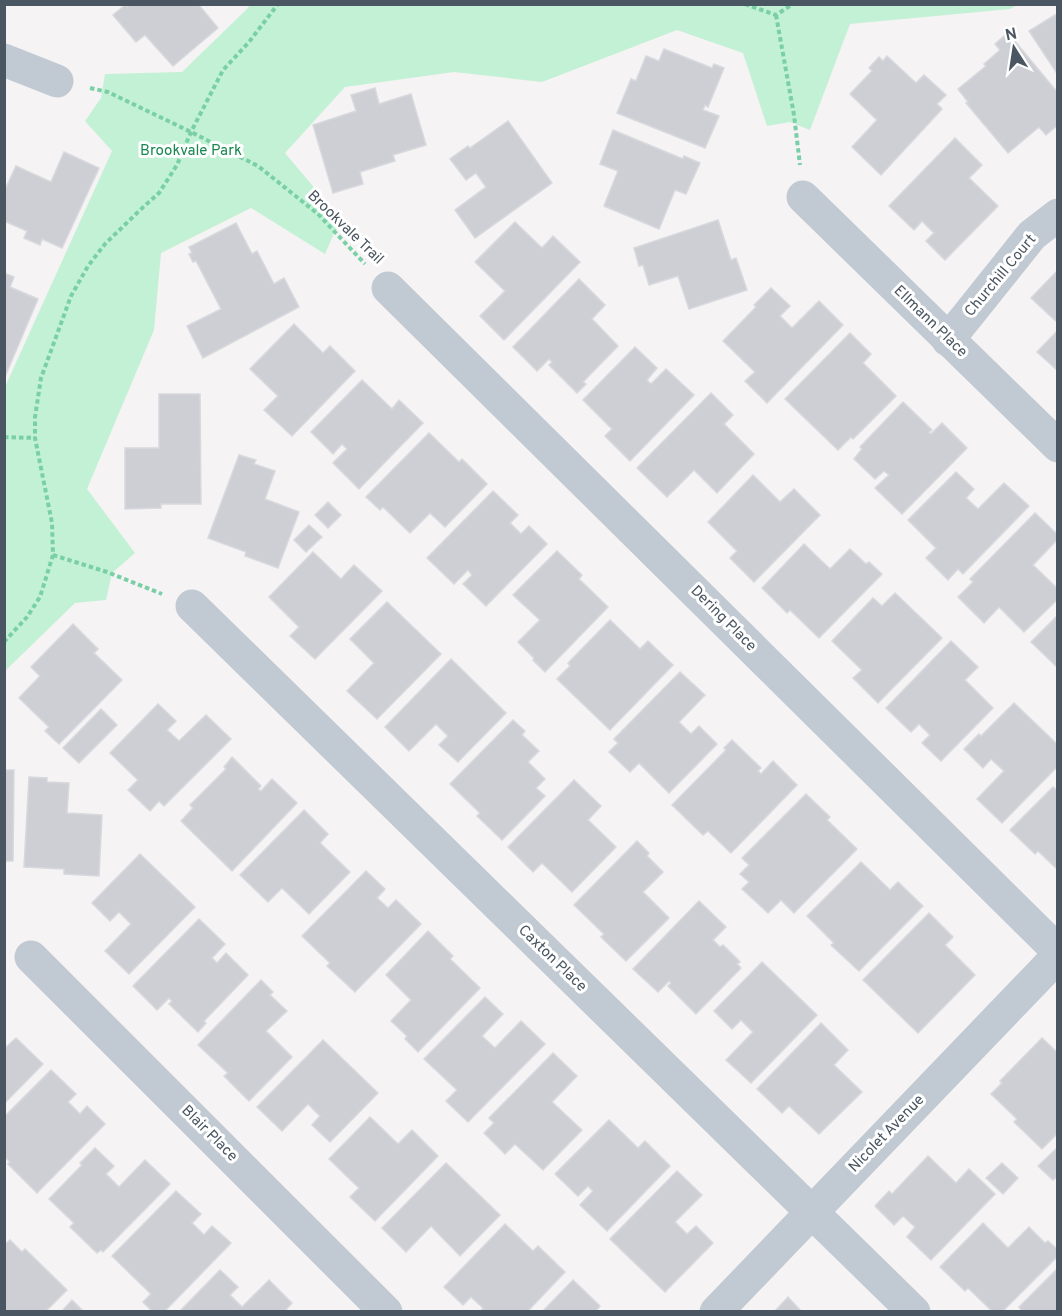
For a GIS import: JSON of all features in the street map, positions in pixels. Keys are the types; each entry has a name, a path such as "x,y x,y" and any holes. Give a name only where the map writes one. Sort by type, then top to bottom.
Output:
{"street":[{"path":"4,60 57,81"},
{"name":"Ellmann Place","path":"803,197 1058,446"},
{"name":"Churchill Court","path":"948,340 1032,235 1058,215"},
{"name":"Dering Place","path":"388,288 1058,951"},
{"name":"Caxton Place","path":"192,606 914,1311"},
{"name":"Nicolet Avenue","path":"716,1311 1058,956"},
{"name":"Blair Place","path":"31,957 386,1311"}],"path":[{"path":"4,642 27,618 40,597 53,555 52,523 35,438 35,417 41,378 71,296 88,266 105,244 159,193 177,165 191,132 224,70 278,4"},
{"path":"745,4 776,15"},
{"path":"776,15 793,4"},
{"path":"776,15 794,115 803,197"},
{"name":"Brookvale Trail","path":"57,81 108,92 258,166 318,214 388,288"},
{"path":"4,437 35,438"},
{"path":"53,555 107,572 192,606"}],"green space":[{"name":"Brookvale Park","path":"249,4 1017,5 1010,9 850,24 810,130 790,122 767,126 743,53 677,30 542,82 454,72 345,87 285,153 344,223 335,231 325,254 251,208 161,253 154,330 87,489 135,553 112,573 106,600 75,603 5,671 5,387 112,151 85,121 101,98 105,74 182,72 248,8"}],"building":[{"path":"130,4 198,4 218,28 173,66 145,35 136,42 113,15 125,5 127,7"},
{"path":"1058,13 1058,75 1029,31"},
{"path":"1005,35 1011,42 1014,40 1058,93 1058,125 1046,135 1039,127 1008,153 966,103 968,102 958,89 986,66 984,64 1000,50 995,44"},
{"path":"664,49 712,68 714,64 724,68 708,107 705,105 703,110 719,116 705,148 617,113 631,79 636,81 646,56 659,61"},
{"path":"887,56 916,83 924,75 946,95 937,104 942,109 881,175 852,147 877,120 850,94 872,71 869,68 879,57 883,61"},
{"path":"375,88 379,104 411,94 426,145 393,155 395,161 360,172 363,184 333,193 313,125 356,111 351,95"},
{"path":"508,121 552,183 475,238 455,210 486,187 476,173 466,180 450,159"},
{"path":"613,130 683,159 684,156 700,163 686,194 675,190 659,229 604,206 618,171 600,164"},
{"path":"955,138 982,165 969,178 998,206 945,260 926,241 934,233 922,221 914,230 889,206"},
{"path":"64,152 99,168 62,248 42,239 40,245 24,238 27,231 4,221 4,192 16,166 51,182"},
{"path":"718,220 731,260 736,258 747,290 689,309 678,276 649,285 643,265 639,266 634,248"},
{"path":"515,222 542,248 553,236 580,262 504,340 480,316 505,291 475,262"},
{"path":"236,223 252,254 257,251 274,284 284,278 299,307 203,358 187,326 221,309 196,261 193,262 189,254 192,253 189,247"},
{"path":"1058,270 1058,323 1031,298"},
{"path":"4,273 14,277 10,287 38,299 4,379"},
{"path":"579,279 605,305 592,319 618,346 583,382 586,384 577,393 549,365 552,362 549,359 537,371 513,347"},
{"path":"771,288 790,306 780,316 792,328 819,301 843,325 767,403 745,381 755,372 723,341"},
{"path":"294,324 323,353 330,346 355,371 292,436 264,410 278,396 250,369"},
{"path":"1058,330 1058,371 1037,352"},
{"path":"850,333 871,354 863,363 896,396 853,439 851,437 838,450 785,399"},
{"path":"635,347 657,368 647,380 651,384 666,369 694,395 630,461 605,436 612,429 583,400"},
{"path":"362,380 392,409 399,400 423,423 359,489 333,463 347,449 342,444 333,454 311,432"},
{"path":"711,393 733,415 724,424 754,454 717,493 694,470 667,497 637,468"},
{"path":"159,394 200,394 201,504 161,504 161,508 125,509 125,448 159,448"},
{"path":"903,402 932,430 929,432 931,434 942,423 967,448 902,514 875,488 889,475 884,471 875,479 854,459 862,449 860,447"},
{"path":"429,433 459,462 462,459 487,484 445,527 430,513 410,533 383,507 380,510 366,497"},
{"path":"239,455 256,460 254,464 275,471 265,499 299,512 278,568 245,556 246,552 208,538"},
{"path":"956,472 974,489 966,498 978,509 1004,483 1029,506 963,574 958,569 948,580 926,558 936,548 908,520"},
{"path":"753,475 780,502 794,489 820,515 754,582 730,558 737,551 708,522"},
{"path":"493,491 518,515 510,523 521,534 529,526 547,544 486,606 463,584 472,575 468,570 454,584 427,558"},
{"path":"328,502 341,515 328,528 315,515"},
{"path":"1035,513 1058,535 1058,539 1033,565 1058,589 1058,599 1024,632 999,607 984,623 958,597 973,582 970,579"},
{"path":"309,525 322,537 306,552 294,540"},
{"path":"804,544 830,569 850,549 866,564 869,562 882,574 819,638 790,610 787,613 762,588"},
{"path":"557,551 582,575 579,579 608,607 545,672 518,642 540,620 513,595"},
{"path":"313,552 341,579 354,565 382,591 315,659 290,636 299,627 269,597"},
{"path":"895,593 942,638 878,703 853,678 862,670 832,641 873,598 882,606"},
{"path":"387,602 441,654 377,719 347,691 374,663 350,639"},
{"path":"1058,615 1058,668 1031,642"},
{"path":"610,620 640,649 648,641 673,665 610,730 557,679 570,666 568,663"},
{"path":"73,624 98,649 94,653 122,680 59,744 45,731 49,727 19,698 40,676 31,667"},
{"path":"951,641 978,667 965,680 993,708 941,761 922,743 930,735 919,724 911,732 886,708"},
{"path":"451,659 506,713 458,762 439,745 448,736 436,724 409,751 385,727"},
{"path":"680,672 705,695 679,722 691,734 699,726 717,744 669,793 639,763 630,772 609,752 618,743 614,739"},
{"path":"1014,703 1058,745 1058,766 1002,823 977,799 1004,771 991,759 983,768 964,749 979,734 981,736"},
{"path":"158,704 176,721 167,730 179,741 206,715 231,739 164,806 159,801 150,811 128,790 138,780 110,753"},
{"path":"101,709 117,725 79,763 63,748"},
{"path":"513,720 525,731 522,735 539,751 528,762 545,779 536,788 545,796 502,840 477,816 480,813 450,784"},
{"path":"732,740 761,768 758,771 761,774 773,761 797,785 731,853 708,831 703,835 672,805 726,750 724,748"},
{"path":"232,757 261,786 258,789 261,791 272,779 297,803 232,871 181,821 193,808 190,805 226,769 224,767"},
{"path":"4,770 14,770 13,861 4,861"},
{"path":"29,777 47,778 47,782 69,783 67,813 102,815 99,876 64,874 64,869 24,867"},
{"path":"574,780 601,806 588,820 616,847 572,892 542,863 533,872 508,847"},
{"path":"1053,787 1058,791 1058,870 1038,851 1035,854 1010,830"},
{"path":"806,794 830,817 827,820 857,849 794,913 781,900 768,913 742,889 749,882 740,874 749,865 742,858"},
{"path":"304,810 328,834 320,843 350,872 309,914 282,888 268,902 240,875"},
{"path":"637,841 649,853 647,856 663,872 643,892 669,918 626,961 601,937 604,934 574,905"},
{"path":"140,854 195,907 129,974 105,951 131,924 119,912 110,921 92,903"},
{"path":"861,862 890,890 898,882 923,906 859,971 831,945 834,943 807,916"},
{"path":"366,871 385,889 377,898 388,908 396,900 421,924 355,992 327,966 330,963 302,936"},
{"path":"699,901 726,927 713,940 720,947 723,945 740,962 737,964 741,968 696,1014 668,986 671,983 669,981 658,992 633,969"},
{"path":"929,913 953,937 945,945 975,975 918,1033 863,980"},
{"path":"199,919 225,944 212,958 217,963 226,953 248,975 204,1021 206,1023 198,1032 169,1004 172,1001 169,998 157,1010 133,986"},
{"path":"428,931 453,956 450,959 480,988 418,1052 405,1039 407,1036 391,1021 411,1000 386,975"},
{"path":"762,962 817,1015 751,1083 726,1060 753,1032 741,1020 732,1029 714,1011"},
{"path":"261,980 273,992 270,995 287,1011 266,1031 292,1057 249,1101 224,1076 228,1073 198,1045"},
{"path":"485,997 503,1014 482,1036 495,1048 521,1021 545,1044 468,1122 446,1101 457,1090 424,1059"},
{"path":"821,1023 848,1050 834,1065 862,1092 819,1134 789,1106 782,1113 757,1089"},
{"path":"16,1038 43,1064 4,1104 4,1049"},
{"path":"1042,1038 1058,1053 1058,1133 1042,1149 1014,1122 1017,1119 991,1094 1002,1083 1000,1081"},
{"path":"323,1040 378,1093 330,1142 312,1125 320,1116 308,1104 282,1131 257,1107"},
{"path":"553,1053 577,1076 552,1102 582,1130 543,1170 515,1144 505,1154 484,1133 494,1123 489,1118"},
{"path":"51,1070 76,1094 68,1102 80,1114 87,1106 105,1124 37,1193 8,1164 10,1162 4,1156 4,1117"},
{"path":"370,1117 398,1144 412,1130 438,1156 375,1221 350,1197 359,1188 329,1159"},
{"path":"609,1120 638,1148 645,1141 670,1166 607,1231 580,1205 593,1191 588,1186 578,1196 555,1174"},
{"path":"1058,1147 1058,1176 1053,1180 1038,1166"},
{"path":"95,1148 114,1166 106,1174 119,1187 145,1160 170,1184 103,1252 101,1250 97,1253 70,1227 74,1223 49,1199"},
{"path":"928,1156 956,1183 969,1169 995,1194 931,1260 907,1237 915,1227 903,1216 894,1225 875,1206 889,1191 892,1194"},
{"path":"446,1163 500,1215 460,1256 431,1226 406,1252 382,1228"},
{"path":"1002,1163 1018,1178 1003,1194 986,1178"},
{"path":"677,1171 702,1195 675,1222 687,1234 696,1226 713,1243 665,1292 610,1239"},
{"path":"176,1191 201,1214 192,1223 204,1235 212,1226 231,1243 164,1312 153,1312 143,1302 151,1294 112,1256"},
{"path":"983,1223 1008,1248 1029,1227 1045,1243 1048,1241 1058,1250 1058,1256 1002,1312 993,1312 968,1288 965,1291 940,1267"},
{"path":"505,1224 533,1251 538,1246 565,1272 527,1312 480,1312 483,1308 471,1297 463,1305 444,1287"},
{"path":"10,1240 22,1252 25,1249 67,1290 45,1312 4,1312 4,1245"},
{"path":"1058,1268 1058,1312 1023,1312 1019,1307"},
{"path":"220,1270 238,1287 230,1295 242,1307 269,1280 292,1303 284,1312 179,1312"},
{"path":"573,1280 600,1306 595,1312 542,1312"},
{"path":"788,1297 802,1312 774,1312"},
{"path":"72,1300 84,1312 61,1312"}]}
